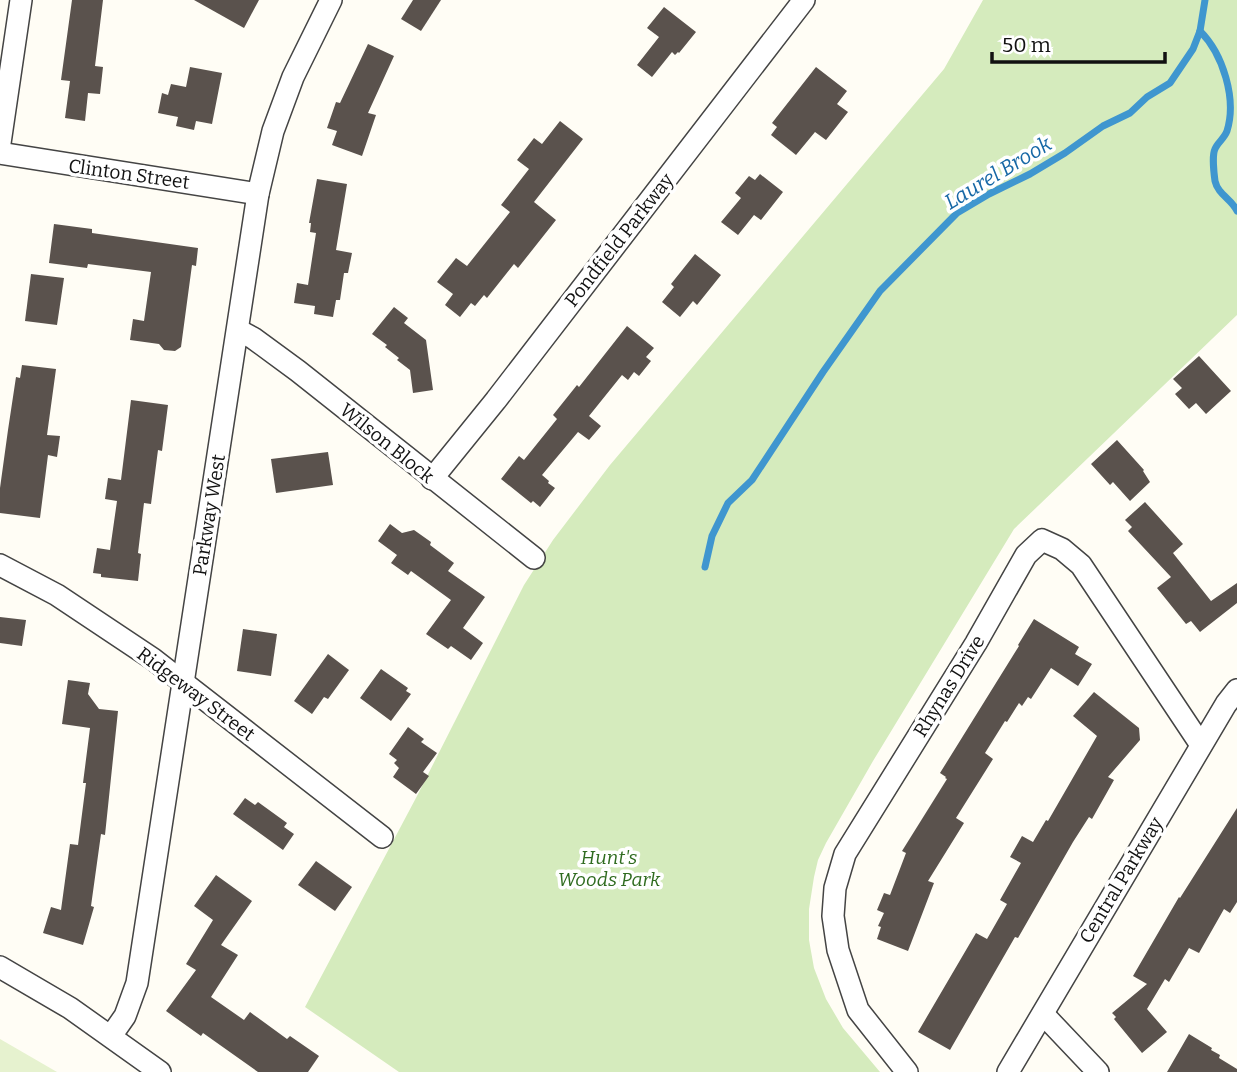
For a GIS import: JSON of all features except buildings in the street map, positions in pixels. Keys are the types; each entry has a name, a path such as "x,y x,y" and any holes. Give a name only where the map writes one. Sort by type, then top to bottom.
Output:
{"street":[{"path":"0,143 2,108 21,0"},
{"name":"Parkway West","path":"111,1036 125,1016 137,983 258,194 273,131 293,77 331,0"},
{"name":"Pondfield Parkway","path":"432,479 804,0"},
{"name":"Clinton Street","path":"0,153 258,194"},
{"name":"Wilson Block","path":"238,330 298,371 534,558"},
{"name":"Rhynas Drive","path":"907,1072 858,1010 838,950 833,916 835,887 845,854 976,643 1026,555 1042,540 1062,549 1081,565 1201,745"},
{"name":"Ridgeway Street","path":"0,565 57,595 153,659 382,838"},
{"name":"Central Parkway","path":"1008,1072 1201,745 1237,690"},
{"path":"0,967 70,1008 160,1072"},
{"path":"1043,1014 1098,1072"}],"green space":[{"name":"Hunt's Woods Park","path":"983,0 1237,0 1237,315 1014,529 826,843 818,860 809,909 809,940 814,968 826,999 843,1028 880,1072 399,1072 305,1007 417,796 524,585 553,540 610,465 944,69"},
{"path":"0,1039 57,1072 0,1072"}],"waterway":[{"name":"Laurel Brook","path":"705,567 712,536 728,503 752,480 880,291 957,213 1065,153 1103,126 1130,113 1147,97 1170,83 1193,49 1200,31 1205,0"},
{"path":"1200,31 1221,64 1229,91 1230,118 1227,131 1216,147 1213,160 1217,186 1237,211"}]}
